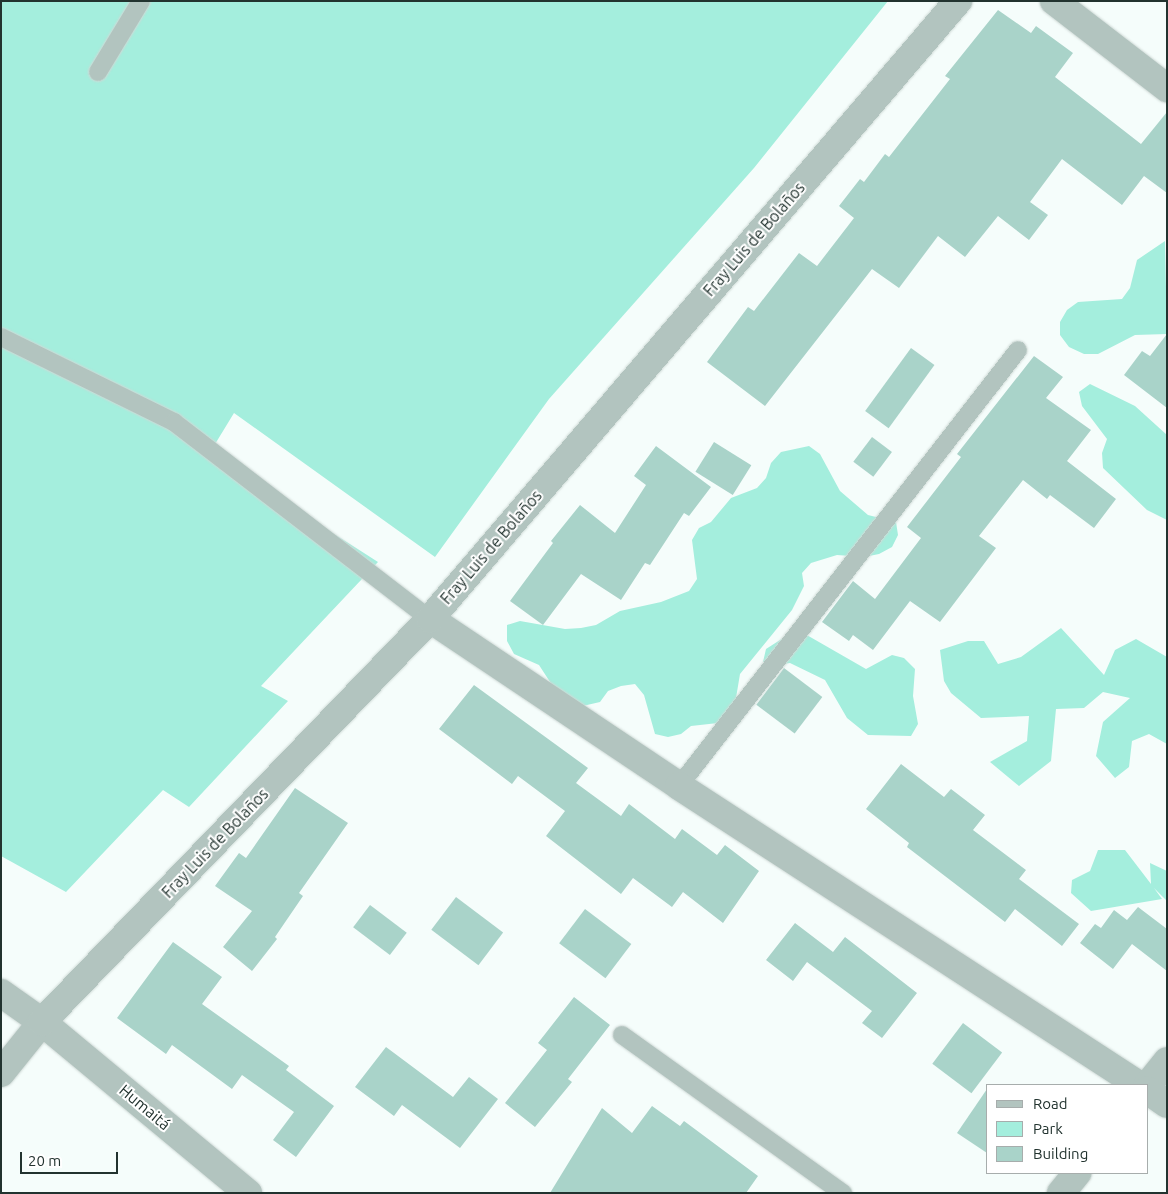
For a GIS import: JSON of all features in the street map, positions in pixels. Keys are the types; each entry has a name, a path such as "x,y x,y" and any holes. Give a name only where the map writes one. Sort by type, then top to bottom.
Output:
{"street":[{"name":"Fray Luis de Bolaños","path":"1,1072 42,1022 430,619 958,1"},
{"path":"1054,1 1167,88"},
{"path":"430,619 679,786 1137,1084"},
{"name":"Humaitá","path":"1,993 42,1022 248,1193"},
{"path":"1148,1085 1167,1061"},
{"path":"1148,1091 1167,1104"},
{"path":"1061,1193 1076,1174"}],"lane":[{"path":"98,72 141,1"},
{"path":"1,337 174,422 430,619"},
{"path":"679,786 1018,350"},
{"path":"622,1035 843,1193"}],"green space":[{"path":"1,1 888,1 754,168 549,399 435,557 234,413 209,454 378,562 261,686 288,701 189,807 163,790 66,892 1,856"},
{"path":"1165,241 1167,334 1135,335 1098,354 1084,354 1069,347 1060,335 1060,322 1067,310 1078,302 1122,299 1130,288 1137,260"},
{"path":"1090,384 1135,406 1167,435 1167,520 1147,510 1103,468 1102,453 1107,439 1082,406 1079,392"},
{"path":"809,446 820,454 840,491 868,515 896,522 898,535 892,547 879,554 864,557 837,555 811,563 802,573 804,586 792,610 740,674 735,704 718,723 691,726 681,734 668,737 655,734 644,695 635,684 621,686 608,691 600,702 574,708 563,702 539,665 514,654 507,641 507,625 520,621 565,629 581,628 596,625 620,611 661,602 689,591 697,579 692,540 699,528 711,522 731,498 757,488 766,478 771,463 781,452"},
{"path":"1061,628 1104,675 1115,650 1136,639 1167,657 1167,744 1149,734 1132,741 1129,767 1115,778 1096,756 1103,722 1130,698 1103,692 1084,708 1056,709 1051,761 1019,786 990,762 1027,741 1029,716 981,718 951,693 944,681 940,650 968,641 984,641 998,664 1021,657"},
{"path":"791,633 805,634 866,669 892,655 904,658 915,669 913,696 918,724 911,736 868,735 847,718 825,680 790,663 777,665 763,662 766,649"},
{"path":"1098,850 1125,850 1151,884 1150,863 1167,871 1167,901 1154,888 1162,899 1091,911 1071,893 1072,880 1090,871"}],"building":[{"path":"998,10 1031,33 1036,26 1073,53 1055,77 1141,144 1167,112 1167,193 1144,176 1122,205 1062,159 1030,202 1048,215 1029,240 998,216 965,257 938,236 899,288 872,269 765,406 707,362 748,307 754,311 799,253 817,266 854,218 839,206 860,179 864,182 885,154 889,157 950,79 945,76"},
{"path":"1167,334 1167,408 1124,375 1142,351 1150,356"},
{"path":"911,348 934,365 889,428 865,411"},
{"path":"1034,356 1063,377 1046,398 1091,430 1067,461 1116,499 1094,528 1050,495 1047,499 1023,480 979,536 996,548 940,622 910,601 873,650 853,635 849,641 822,622 853,581 875,599 921,538 907,527 961,457 957,454"},
{"path":"872,437 892,452 873,477 853,462"},
{"path":"714,442 751,465 733,495 695,472"},
{"path":"656,446 711,487 689,516 684,513 650,565 645,563 621,600 581,574 543,625 510,601 553,543 551,541 580,505 615,533 646,485 634,476"},
{"path":"784,668 822,697 795,734 756,705"},
{"path":"474,685 588,768 576,783 621,816 629,804 675,839 682,829 717,855 725,845 759,871 723,923 683,892 672,907 633,878 621,894 546,836 565,811 518,776 512,784 439,729"},
{"path":"901,764 944,797 951,789 985,815 973,830 1026,870 1019,879 1079,924 1062,946 1015,909 1005,922 907,847 909,843 866,809"},
{"path":"295,788 348,823 299,893 303,896 275,937 277,939 252,971 223,947 252,911 215,886 239,853 246,858"},
{"path":"456,897 503,933 478,965 431,930"},
{"path":"370,905 407,933 390,955 353,927"},
{"path":"1138,907 1167,929 1167,971 1132,944 1113,969 1080,943 1095,924 1101,928 1114,910 1127,920"},
{"path":"585,909 631,944 605,978 559,943"},
{"path":"795,923 833,952 845,937 917,993 882,1038 862,1023 872,1011 807,962 793,981 766,960"},
{"path":"173,942 222,977 202,1004 289,1066 286,1070 334,1106 296,1157 273,1140 294,1112 242,1075 232,1089 172,1045 166,1054 117,1018"},
{"path":"574,997 610,1025 568,1079 572,1082 535,1127 505,1103 547,1050 538,1043"},
{"path":"963,1023 1002,1052 971,1093 932,1064"},
{"path":"386,1047 453,1097 469,1077 498,1099 460,1148 402,1105 394,1116 355,1087"},
{"path":"986,1090 986,1152 957,1133"},
{"path":"652,1106 680,1126 684,1121 758,1176 746,1193 550,1193 602,1108 632,1133"}]}
